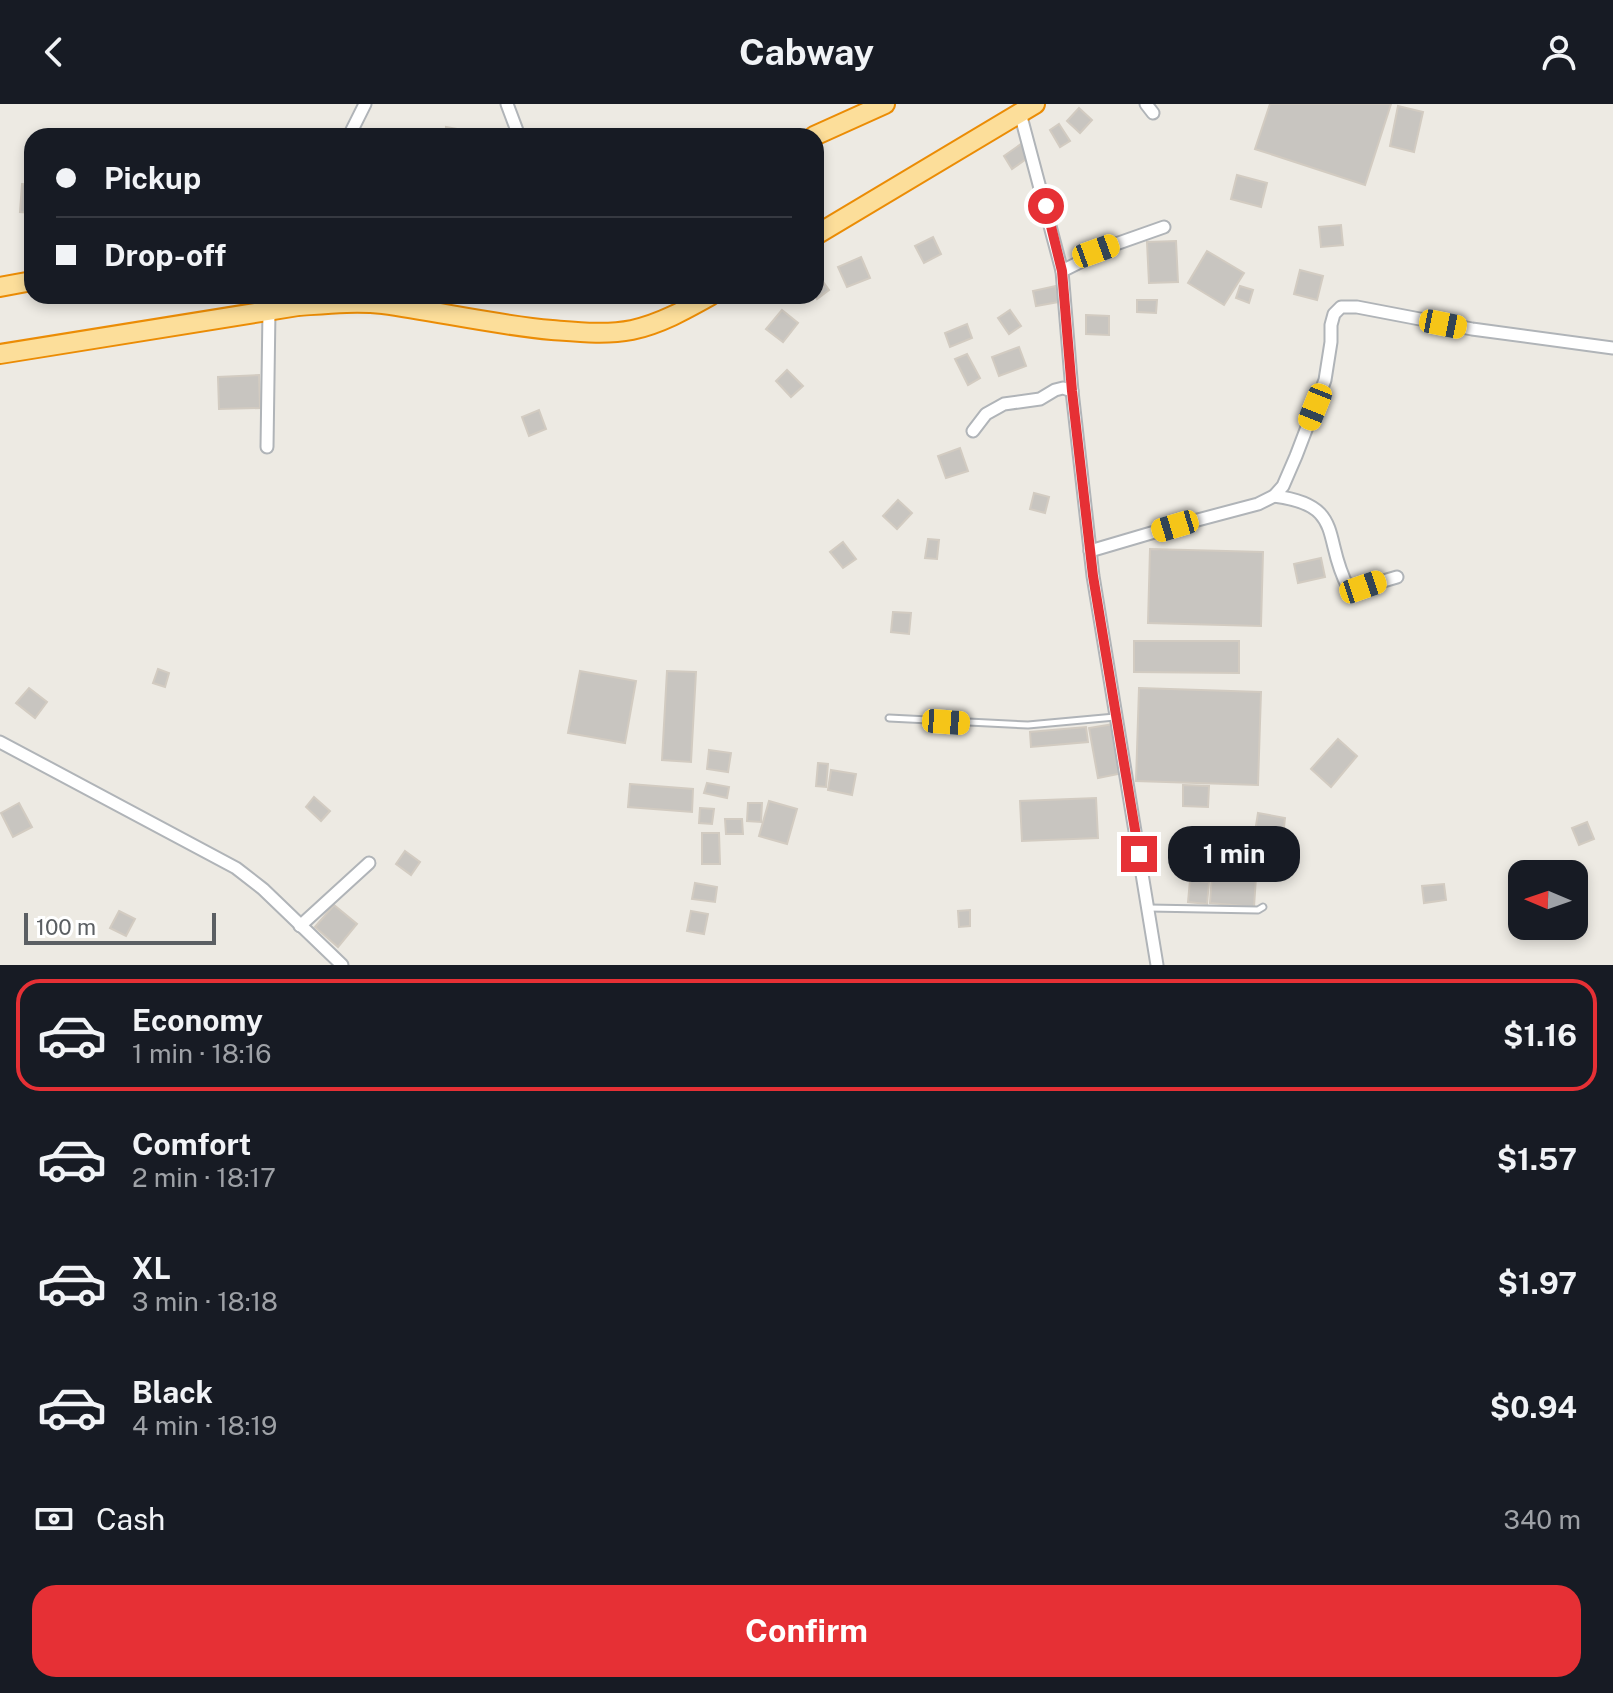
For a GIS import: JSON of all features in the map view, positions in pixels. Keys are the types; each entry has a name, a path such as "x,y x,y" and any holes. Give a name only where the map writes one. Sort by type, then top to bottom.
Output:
{"highway":[{"path":"824,131 885,104"},
{"path":"824,230 1030,106"},
{"path":"0,287 24,282"},
{"path":"0,354 331,304"},
{"path":"381,304 571,332 631,330 658,322 694,304"}],"street":[{"path":"353,128 365,104"},
{"path":"507,104 516,128"},
{"path":"1030,106 1062,271 1090,551 1157,965"},
{"path":"1062,271 1096,251 1164,227"},
{"path":"1090,551 1258,504 1274,496 1283,486 1325,380 1334,314 1341,307 1613,348"},
{"path":"267,447 269,311"},
{"path":"973,431 986,414 1004,404 1040,399 1063,388 1072,391"},
{"path":"1274,496 1296,499 1317,510 1328,526 1348,587 1363,587 1397,577"},
{"path":"0,742 236,868 263,889 342,965"},
{"path":"300,926 369,863"}],"lane":[{"path":"889,718 1028,725 1116,717"},
{"path":"1148,908 1258,910 1263,907"}],"building":[{"path":"1270,104 1391,104 1365,185 1255,149"},
{"path":"1398,106 1423,112 1414,152 1390,146"},
{"path":"1079,108 1092,120 1080,133 1067,121"},
{"path":"1059,124 1070,141 1060,147 1050,130"},
{"path":"1021,144 1029,157 1012,169 1004,156"},
{"path":"1237,175 1267,183 1261,207 1231,199"},
{"path":"22,184 24,184 24,212 20,212"},
{"path":"1341,225 1343,245 1321,247 1319,227"},
{"path":"933,237 941,254 924,263 915,246"},
{"path":"1176,241 1178,282 1149,283 1147,242"},
{"path":"1207,251 1244,273 1224,305 1188,283"},
{"path":"861,257 870,278 847,287 838,267"},
{"path":"1300,270 1323,276 1317,300 1294,294"},
{"path":"1056,286 1059,302 1036,306 1033,291"},
{"path":"1240,286 1253,290 1249,303 1236,298"},
{"path":"1137,300 1157,300 1156,313 1137,312"},
{"path":"782,310 798,323 783,342 766,329"},
{"path":"1010,310 1021,326 1009,334 998,318"},
{"path":"1086,315 1109,316 1109,335 1086,334"},
{"path":"967,324 972,338 950,347 945,333"},
{"path":"1019,347 1026,366 999,376 992,357"},
{"path":"967,354 980,378 968,385 955,359"},
{"path":"787,370 803,386 791,397 776,381"},
{"path":"259,375 260,408 219,409 218,377"},
{"path":"539,410 546,429 529,436 522,417"},
{"path":"960,448 968,471 946,478 938,456"},
{"path":"1034,493 1049,497 1045,513 1030,509"},
{"path":"898,500 912,513 897,529 883,516"},
{"path":"928,539 939,540 937,559 925,558"},
{"path":"843,542 856,559 843,568 830,552"},
{"path":"1150,549 1263,552 1261,626 1148,623"},
{"path":"1321,558 1325,577 1298,583 1294,564"},
{"path":"893,612 911,613 909,634 891,632"},
{"path":"1134,641 1239,641 1239,673 1134,672"},
{"path":"158,669 169,673 165,687 153,683"},
{"path":"580,671 636,681 625,743 568,733"},
{"path":"667,671 696,672 691,762 662,760"},
{"path":"29,688 47,702 35,718 16,703"},
{"path":"1139,688 1261,692 1258,785 1136,781"},
{"path":"1114,724 1123,773 1098,778 1089,728"},
{"path":"1086,727 1088,742 1031,747 1030,732"},
{"path":"1338,739 1357,756 1331,787 1311,769"},
{"path":"709,750 731,753 728,772 707,769"},
{"path":"818,763 828,764 826,787 816,786"},
{"path":"831,770 856,774 852,795 828,790"},
{"path":"707,783 729,787 727,798 704,793"},
{"path":"630,784 693,789 692,812 628,807"},
{"path":"1183,785 1209,786 1208,807 1183,806"},
{"path":"314,797 330,811 321,821 306,807"},
{"path":"1096,798 1098,838 1022,841 1020,801"},
{"path":"769,801 797,809 787,844 759,836"},
{"path":"19,803 32,827 13,837 1,813"},
{"path":"748,803 762,803 761,822 747,821"},
{"path":"700,808 714,809 712,824 699,823"},
{"path":"1258,813 1285,818 1283,836 1255,832"},
{"path":"725,819 742,819 743,834 726,834"},
{"path":"1587,822 1594,839 1579,845 1572,828"},
{"path":"702,833 719,833 720,864 702,864"},
{"path":"1255,834 1282,838 1277,878 1249,874"},
{"path":"405,851 420,862 411,875 396,864"},
{"path":"1212,874 1256,877 1254,907 1210,903"},
{"path":"1190,880 1209,882 1207,904 1188,902"},
{"path":"695,883 717,887 715,902 692,899"},
{"path":"1444,884 1446,900 1424,903 1422,886"},
{"path":"334,905 357,924 338,947 315,927"},
{"path":"970,910 970,926 959,927 958,911"},
{"path":"119,911 135,919 126,936 110,928"},
{"path":"691,911 708,914 704,934 687,931"}],"route":[{"path":"1046,206 1062,271 1093,576 1139,854"}]}
